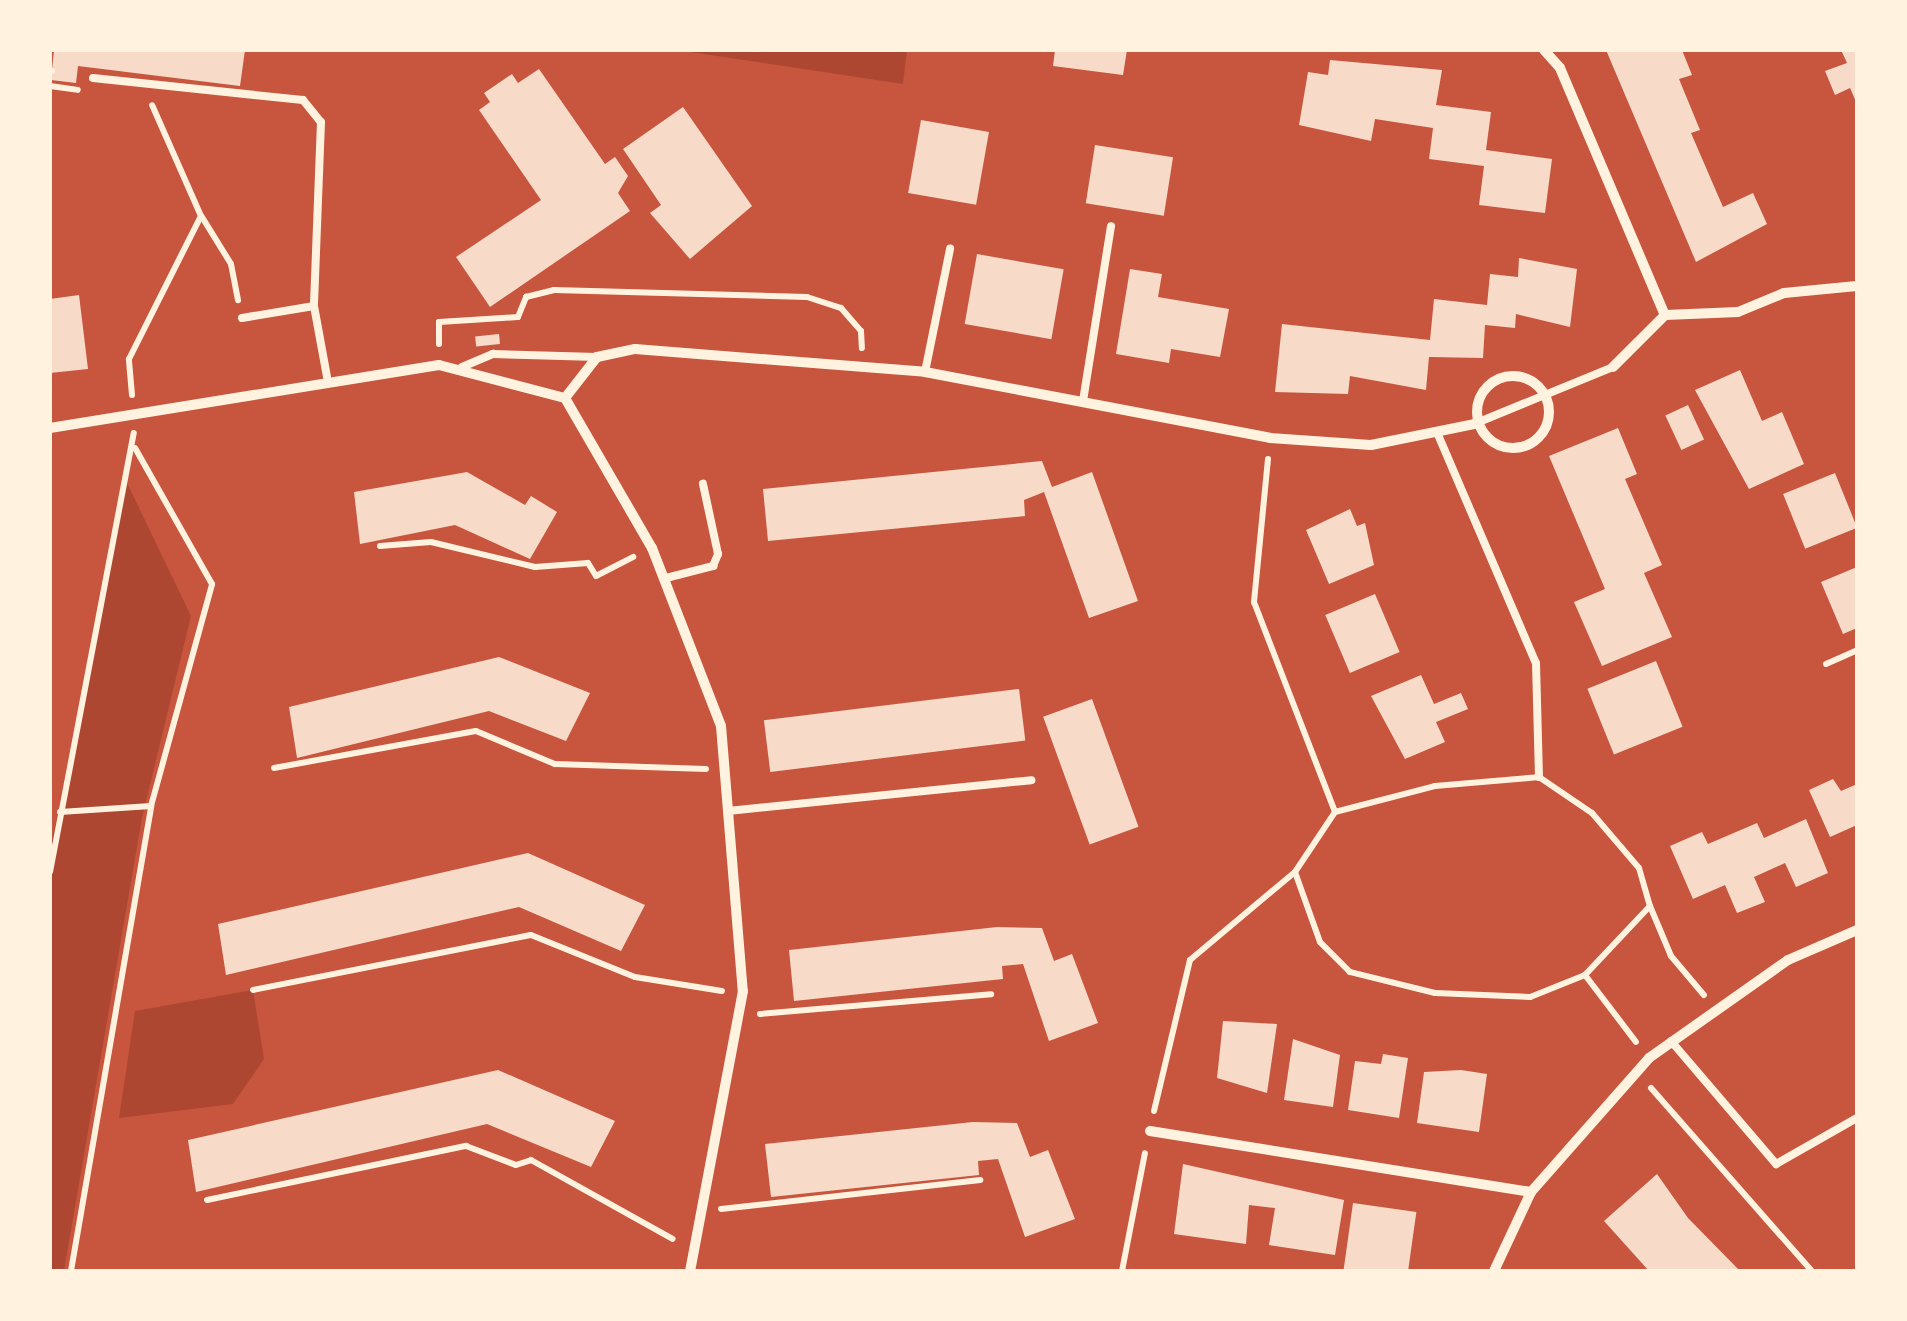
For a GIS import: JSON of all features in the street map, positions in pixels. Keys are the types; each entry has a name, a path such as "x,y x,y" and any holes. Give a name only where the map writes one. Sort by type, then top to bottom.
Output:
{"street":[{"path":"1544,50 1560,68 1665,316"},
{"path":"1612,366 1665,316 1738,312 1784,292 1857,286"},
{"path":"564,398 598,357 635,349 862,363 1083,400 1270,438 1371,445 1439,437 1474,424"},
{"path":"50,428 134,416 327,377 439,365 462,367 564,398 652,548 722,726 743,991 705,1211 690,1271"},
{"path":"1504,377 1527,378 1546,396 1546,429 1528,445 1505,447 1474,424 1484,390 1504,377"},
{"path":"1494,1271 1530,1192 1648,1058 1715,1008 1857,930"},
{"path":"1150,1130 1530,1192"}],"lane":[{"path":"94,78 303,100 321,122 314,306 327,377"},
{"path":"1083,400 1111,226"},
{"path":"926,372 950,249"},
{"path":"242,318 314,306"},
{"path":"462,367 493,354 598,357"},
{"path":"1474,424 1612,366"},
{"path":"1439,437 1536,663 1539,777"},
{"path":"666,578 713,566 718,554 704,484"},
{"path":"728,811 1031,780"},
{"path":"1671,1041 1776,1164 1857,1118"}],"path":[{"path":"147,85 201,216 231,264 242,318"},
{"path":"50,872 54,829 136,448 130,359 201,216"},
{"path":"439,365 440,322 518,317 526,297 554,290 808,297 841,308 861,332 862,363"},
{"path":"1270,438 1254,602 1335,812"},
{"path":"71,1271 151,806 212,584 136,448"},
{"path":"380,546 431,542 535,567 588,563 596,576 652,548"},
{"path":"1826,664 1857,650"},
{"path":"274,768 476,732 590,770 727,765"},
{"path":"1122,1271 1190,960 1296,872 1335,812 1435,786 1539,777 1592,813 1639,868 1671,956 1715,1008"},
{"path":"60,812 151,806"},
{"path":"1296,872 1320,942 1373,981 1509,999 1585,976 1650,906"},
{"path":"254,990 531,935 635,977 743,991"},
{"path":"1585,976 1648,1058"},
{"path":"739,1016 991,994"},
{"path":"1670,1109 1812,1271"},
{"path":"207,1200 466,1146 516,1165 532,1160 651,1220 650,1230 698,1247"},
{"path":"705,1211 980,1180"}],"shaded area":[{"path":"677,50 907,50 903,84"},
{"path":"127,483 191,616 142,818 64,1271 50,1271 50,850"},
{"path":"253,990 264,1059 233,1104 119,1118 135,1011"}],"building":[{"path":"54,50 245,50 240,86 78,66 76,83 51,80"},
{"path":"1055,50 1127,50 1123,75 1053,66"},
{"path":"1606,50 1682,50 1692,75 1679,79 1700,130 1691,133 1723,207 1753,193 1767,224 1696,262"},
{"path":"1841,50 1857,50 1857,104 1850,88 1835,95 1825,71 1847,63"},
{"path":"1330,60 1442,70 1436,105 1491,112 1486,150 1552,159 1545,213 1479,205 1484,166 1429,159 1433,128 1375,119 1371,141 1299,125 1308,72 1328,75"},
{"path":"539,69 605,164 615,157 628,176 618,193 630,211 490,307 456,257 541,200 479,110 490,102 484,93 512,74 518,83"},
{"path":"683,107 752,206 690,259 650,213 661,205 623,149"},
{"path":"921,120 989,132 976,205 908,193"},
{"path":"1095,145 1173,157 1164,216 1086,203"},
{"path":"977,254 1064,269 1051,339 965,324"},
{"path":"1519,258 1577,269 1570,327 1516,314 1515,328 1485,325 1483,358 1429,357 1426,390 1350,376 1348,394 1275,392 1282,324 1430,340 1434,299 1487,305 1490,274 1518,277"},
{"path":"1130,269 1162,274 1158,297 1229,309 1220,357 1171,349 1169,363 1116,354"},
{"path":"79,295 88,369 50,373 50,299"},
{"path":"499,334 500,344 476,346 475,337"},
{"path":"1740,370 1762,421 1782,412 1804,464 1749,489 1695,390"},
{"path":"1688,405 1704,439 1681,450 1665,416"},
{"path":"1618,428 1637,474 1625,479 1662,565 1644,573 1672,637 1602,666 1574,602 1605,589 1549,456"},
{"path":"1042,461 1052,487 1092,472 1138,601 1089,618 1044,492 1024,500 1025,516 768,541 763,489"},
{"path":"467,472 525,505 531,496 557,512 530,559 455,525 360,544 354,492"},
{"path":"1835,473 1857,528 1805,549 1783,494"},
{"path":"1350,509 1357,526 1365,523 1374,565 1329,584 1306,530"},
{"path":"1857,567 1857,628 1843,634 1821,582"},
{"path":"1375,594 1400,652 1350,673 1325,615"},
{"path":"499,657 590,693 566,741 489,711 297,758 289,707"},
{"path":"1656,661 1683,727 1614,755 1587,689"},
{"path":"1421,675 1434,704 1461,693 1468,709 1436,722 1445,742 1405,759 1371,696"},
{"path":"1019,689 1025,741 770,772 764,720"},
{"path":"1092,699 1139,827 1090,845 1043,717"},
{"path":"1833,779 1841,791 1857,784 1857,825 1830,837 1809,790"},
{"path":"1806,819 1828,873 1796,887 1785,863 1754,877 1765,902 1737,913 1725,885 1693,899 1670,846 1702,832 1708,844 1757,823 1764,838"},
{"path":"528,853 645,905 621,951 519,907 226,975 218,924"},
{"path":"997,927 1042,928 1054,961 1072,954 1098,1023 1049,1041 1023,964 1002,966 1003,979 794,1001 789,950"},
{"path":"1223,1021 1277,1024 1267,1093 1217,1078"},
{"path":"1293,1039 1340,1055 1333,1107 1284,1100"},
{"path":"1383,1054 1408,1058 1399,1118 1348,1110 1355,1061 1381,1064"},
{"path":"498,1070 615,1121 591,1167 487,1124 196,1192 188,1140"},
{"path":"1461,1070 1487,1074 1479,1132 1417,1123 1424,1072"},
{"path":"973,1122 1017,1123 1030,1157 1048,1150 1075,1219 1025,1237 998,1159 978,1161 979,1175 771,1197 765,1144"},
{"path":"1183,1164 1344,1200 1335,1255 1269,1245 1275,1208 1249,1205 1246,1244 1174,1234"},
{"path":"1657,1174 1688,1218 1740,1271 1649,1271 1604,1221"},
{"path":"1353,1203 1416,1212 1408,1271 1344,1269"}]}
